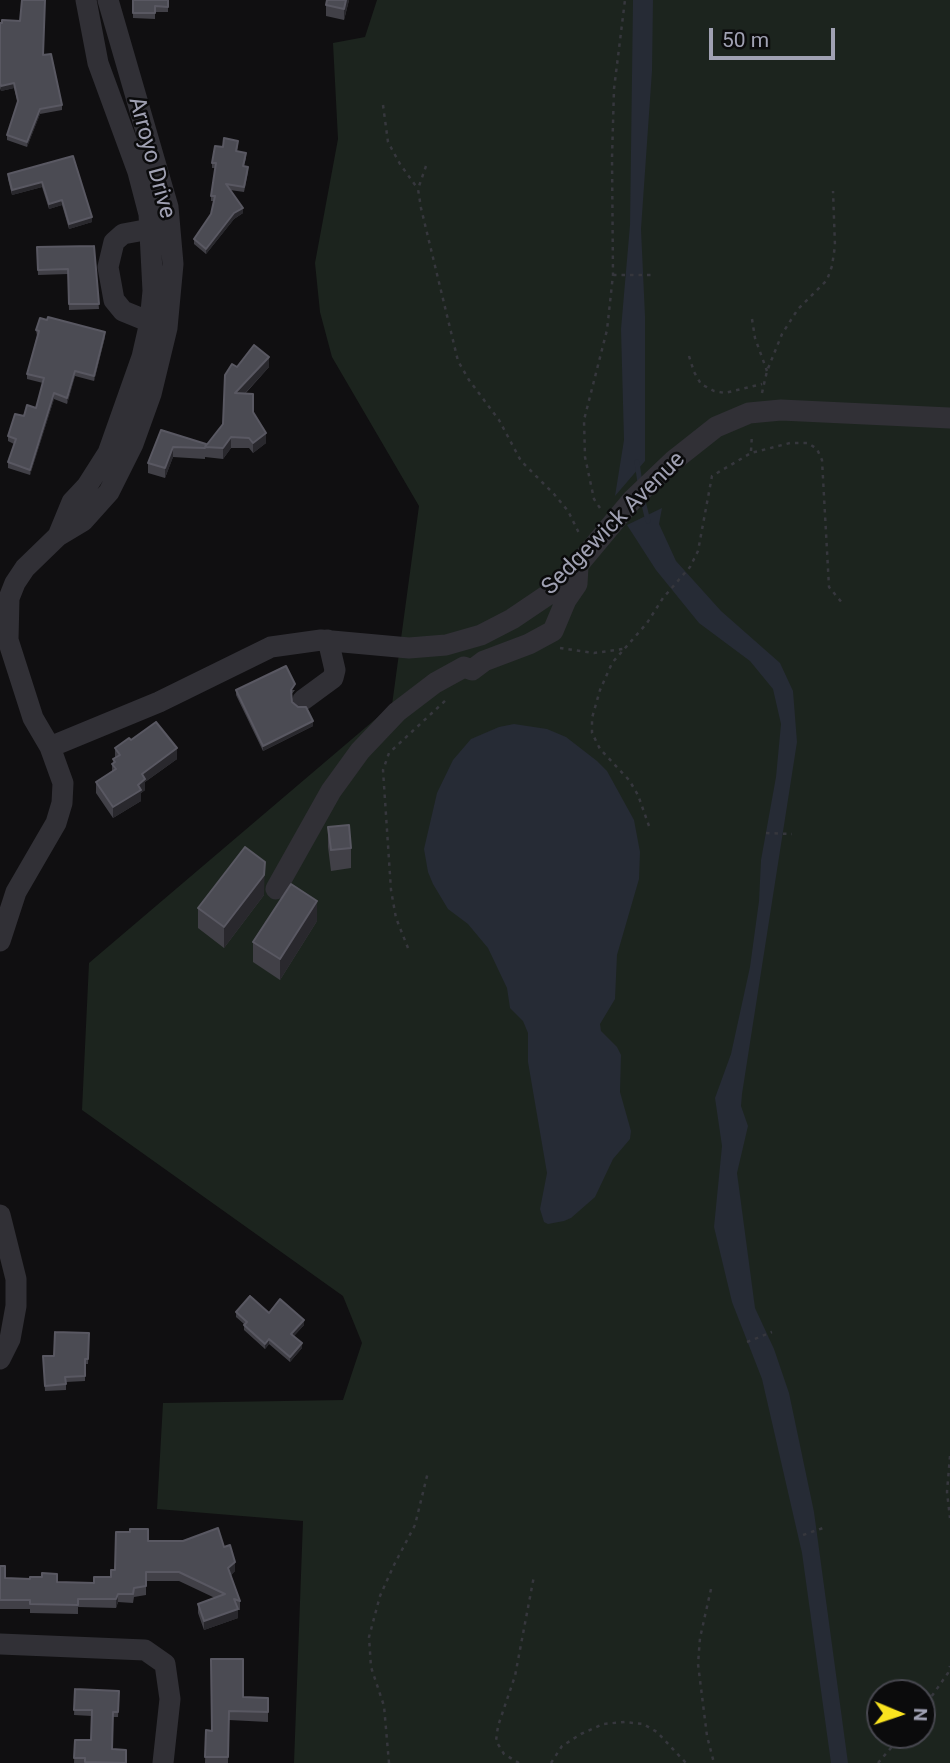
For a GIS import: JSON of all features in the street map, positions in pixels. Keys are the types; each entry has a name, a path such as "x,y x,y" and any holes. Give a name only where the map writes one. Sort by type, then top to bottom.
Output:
{"street":[{"name":"Arroyo Drive","path":"0,941 16,892 56,823 62,803 62,783 50,747 33,718 8,639 7,614 15,583 25,568 58,536 83,521 109,492 150,322 153,291 150,229 138,172 98,63 86,0"},
{"name":"Arroyo Drive","path":"108,0 168,207 173,264 167,328 151,394 116,457"},
{"path":"150,229 123,234 114,242 108,267 114,300 123,311 150,322"},
{"name":"Sedgewick Avenue","path":"50,747 159,702 271,647 328,640 409,648 446,645 481,635 512,619 549,594 640,493 673,461 716,426 749,413 781,410 950,418"},
{"path":"276,889 331,791 360,751 397,712 435,683 464,667 472,670 484,661 529,644 553,631 566,600 577,584 583,558"},
{"path":"303,700 334,678 335,670 328,640"},
{"path":"0,1215 16,1279 16,1306 10,1339 0,1359"},
{"path":"0,1644 145,1650 165,1664 170,1699 163,1763"}],"path":[{"path":"613,523 594,499 585,457 583,420 607,330 613,275 614,89 625,0"},
{"path":"383,105 388,142 418,188 458,361 499,420 521,461 555,494 568,511 583,558"},
{"path":"418,188 426,166"},
{"path":"751,453 752,430 763,384 782,334 798,309 827,280 830,273 835,247 834,191"},
{"path":"613,275 653,275"},
{"path":"752,318 755,338 767,371"},
{"path":"689,356 701,384 714,391 725,393 763,384"},
{"path":"649,826 634,788 600,749 592,733 592,718 612,663 690,567 698,551 712,477 751,453 790,443 808,443 817,449 822,460 828,587 843,604"},
{"path":"529,644 594,653 623,649"},
{"path":"408,948 396,918 391,890 383,770 389,753 425,722 452,692"},
{"path":"766,833 792,834"},
{"path":"747,1342 772,1332"},
{"path":"950,1456 947,1492 950,1518"},
{"path":"389,1763 384,1706 371,1667 369,1637 380,1596 415,1525 428,1472"},
{"path":"803,1535 824,1528"},
{"path":"519,1763 504,1754 496,1741 498,1726 515,1676 534,1576"},
{"path":"711,1589 700,1638 698,1664 707,1735 714,1763"},
{"path":"936,1690 950,1666"},
{"path":"551,1763 562,1746 581,1734 603,1724 625,1722 643,1724 657,1732 686,1763"},
{"path":"878,1763 890,1749"}],"shaded area":[{"path":"377,0 950,0 950,1763 294,1763 303,1521 157,1509 163,1403 343,1400 362,1343 343,1296 82,1110 89,963 392,705 419,506 332,357 320,312 315,263 338,139 333,43 365,37"},
{"path":"633,0 653,0 652,71 641,229 645,316 645,461 615,496 624,440 621,329 630,225"},
{"path":"662,508 659,524 676,561 721,611 780,663 793,691 797,742 742,1094 741,1106 748,1126 737,1173 755,1308 774,1349 789,1393 814,1512 848,1763 831,1763 802,1553 762,1379 732,1302 714,1227 722,1146 715,1098 731,1054 750,967 759,901 761,860 776,777 781,724 773,689 750,661 699,623 656,570 627,525"},
{"path":"514,724 547,729 566,737 607,771 634,820 640,852 639,879 617,955 615,999 600,1024 601,1031 621,1055 620,1092 631,1131 630,1139 613,1159 595,1197 571,1218 548,1224 544,1222 540,1209 547,1173 528,1062 528,1033 523,1021 510,1008 507,988 488,948 468,924 448,909 433,884 424,849 437,793 453,760 471,739 499,727"}],"building":[{"path":"22,0 45,0 43,55 51,54 62,105 40,109 27,142 7,135 18,101 14,83 1,86 0,83 0,23 2,20 20,21"},
{"path":"133,0 168,0 168,7 155,6 155,13 133,13"},
{"path":"327,0 346,0 344,9 326,5"},
{"path":"224,138 238,141 236,151 246,153 243,166 248,167 244,187 226,184 243,208 234,213 206,249 194,239 211,214 215,196 211,196 216,163 212,163 215,146 223,147"},
{"path":"73,156 92,217 69,224 62,200 49,204 42,182 12,190 8,174"},
{"path":"94,246 99,304 69,304 68,269 38,270 37,247"},
{"path":"48,317 105,332 94,376 75,371 67,398 54,393 30,470 8,462 16,439 8,436 15,414 24,416 27,405 36,408 44,378 27,374 40,318 47,320"},
{"path":"254,345 269,357 235,393 253,394 253,412 266,433 253,443 249,438 231,437 223,448 205,447 223,424 225,375 232,364 237,367"},
{"path":"161,430 206,444 205,448 173,447 165,468 148,463"},
{"path":"286,666 295,684 291,690 292,702 298,707 306,707 313,721 263,746 236,690"},
{"path":"156,722 177,748 142,774 145,779 138,785 141,790 113,807 96,782 116,769 112,764 115,762 113,759 120,755 115,748"},
{"path":"349,825 351,848 331,850 328,827"},
{"path":"245,847 265,862 264,875 224,927 198,908"},
{"path":"291,884 317,901 280,959 253,942"},
{"path":"250,1296 269,1313 280,1299 304,1320 291,1334 302,1343 290,1357 269,1339 265,1344 244,1325 247,1322 236,1312"},
{"path":"55,1332 89,1333 85,1376 65,1377 66,1384 45,1386 43,1356 54,1356"},
{"path":"218,1528 224,1547 230,1545 235,1562 228,1568 240,1601 234,1599 238,1609 204,1621 198,1604 225,1594 179,1572 146,1572 146,1586 134,1588 133,1594 118,1594 116,1599 78,1599 78,1605 0,1600 0,1566 5,1566 5,1578 30,1579 42,1577 42,1573 57,1574 57,1582 94,1583 94,1577 111,1577 111,1570 115,1570 116,1532 148,1529 148,1541 183,1541"},
{"path":"211,1659 243,1659 243,1697 268,1698 268,1712 229,1711 228,1757 205,1757 206,1730 212,1731"},
{"path":"75,1689 119,1691 118,1712 113,1712 112,1749 126,1750 126,1763 85,1762 85,1758 74,1758 75,1740 91,1740 92,1710 74,1710"}],"waterway":[{"path":"637,462 640,483"},
{"path":"642,497 648,521"}]}
